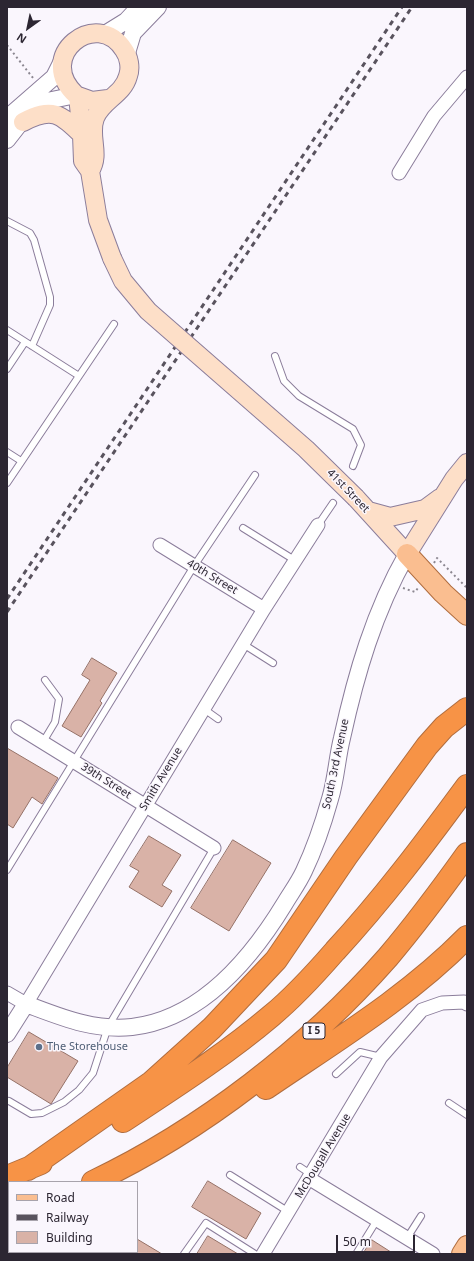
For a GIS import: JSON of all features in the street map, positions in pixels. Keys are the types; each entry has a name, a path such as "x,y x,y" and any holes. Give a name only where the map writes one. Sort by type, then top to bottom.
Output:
{"highway":[{"path":"28,1169 152,1082 212,1028 276,960 346,857 427,746 444,727 467,709"},
{"path":"7,1177 95,1139 191,1075 271,1016 316,973 380,900 418,854 467,786"},
{"name":"I 5","path":"95,1181 123,1168 193,1126 301,1044 387,958 425,911 467,854"},
{"path":"123,1168 181,1147 399,997 424,978 467,938"}],"main road":[{"path":"91,33 105,34 121,45 127,54 129,75 125,86 117,94 108,99 92,102 77,96 67,87 62,75 62,61 67,48 77,38 91,33"},
{"path":"77,96 82,135 83,161 90,171 94,164 95,158 93,126 98,113 108,99"},
{"path":"15,120 39,114 50,114 70,122 82,135"},
{"name":"41st Street","path":"90,171 98,220 112,258 123,281 148,311 306,449 356,498 443,593 467,615"},
{"path":"407,554 445,494 467,463"},
{"path":"368,511 390,517 425,509 445,494"},
{"path":"462,1254 467,1246"}],"street":[{"path":"105,34 126,21 139,7"},
{"path":"127,54 133,33 158,7"},
{"path":"7,140 15,120 54,77 62,61"},
{"path":"399,172 434,116 467,77"},
{"path":"15,120 47,101 77,96"},
{"name":"Smith Avenue","path":"7,1034 264,609 318,525"},
{"name":"40th Street","path":"160,545 264,609"},
{"name":"South 3rd Avenue","path":"26,1004 74,1022 108,1027 132,1027 161,1020 184,1010 209,994 237,968 268,930 304,872 331,798 354,682 370,632 394,577 407,554"},
{"name":"39th Street","path":"18,727 214,848"},
{"path":"7,993 26,1004"},
{"path":"382,1057 422,1010 442,1003 464,1002 467,1004"},
{"name":"McDougall Avenue","path":"263,1254 311,1177 382,1057"},
{"path":"311,1177 432,1254"}],"lane":[{"path":"7,221 30,233 34,240 50,297 50,305 32,346"},
{"path":"7,483 114,324"},
{"path":"7,330 79,376"},
{"path":"7,369 25,342"},
{"path":"275,356 284,381 299,396 353,429 361,445 353,466"},
{"path":"7,452 22,461"},
{"path":"7,870 194,566 255,475"},
{"path":"318,525 333,503"},
{"path":"243,528 296,560"},
{"path":"243,644 273,663"},
{"path":"43,742 55,722 59,699 45,680"},
{"path":"204,709 218,718"},
{"path":"9,1101 31,1114 42,1113 64,1102 79,1090 94,1073 108,1027 214,848"},
{"path":"336,1074 360,1052 382,1057"},
{"path":"449,1103 467,1115"},
{"path":"300,1167 311,1177"},
{"path":"230,1175 289,1212"},
{"path":"407,1238 421,1216"},
{"path":"356,1254 377,1220"},
{"path":"184,1254 206,1223 255,1254"}],"path":[{"path":"7,45 35,81"}],"building":[{"path":"92,658 117,673 100,701 102,703 81,737 62,726 90,680 82,675"},
{"path":"7,748 58,778 42,804 32,797 13,828 7,824"},
{"path":"149,836 181,855 162,885 172,891 162,907 129,887 139,871 130,866"},
{"path":"233,840 271,863 229,931 191,908"},
{"path":"29,1032 78,1061 51,1104 7,1077 7,1068"},
{"path":"208,1181 261,1213 246,1239 192,1207"},
{"path":"208,1236 238,1254 197,1254"},
{"path":"138,1240 162,1254 137,1254"},
{"path":"372,1240 394,1254 363,1254"}],"railway":[{"path":"7,599 402,7"},
{"path":"7,612 412,7"}],"place":[{"name":"The Storehouse","path":"39,1047"}]}
